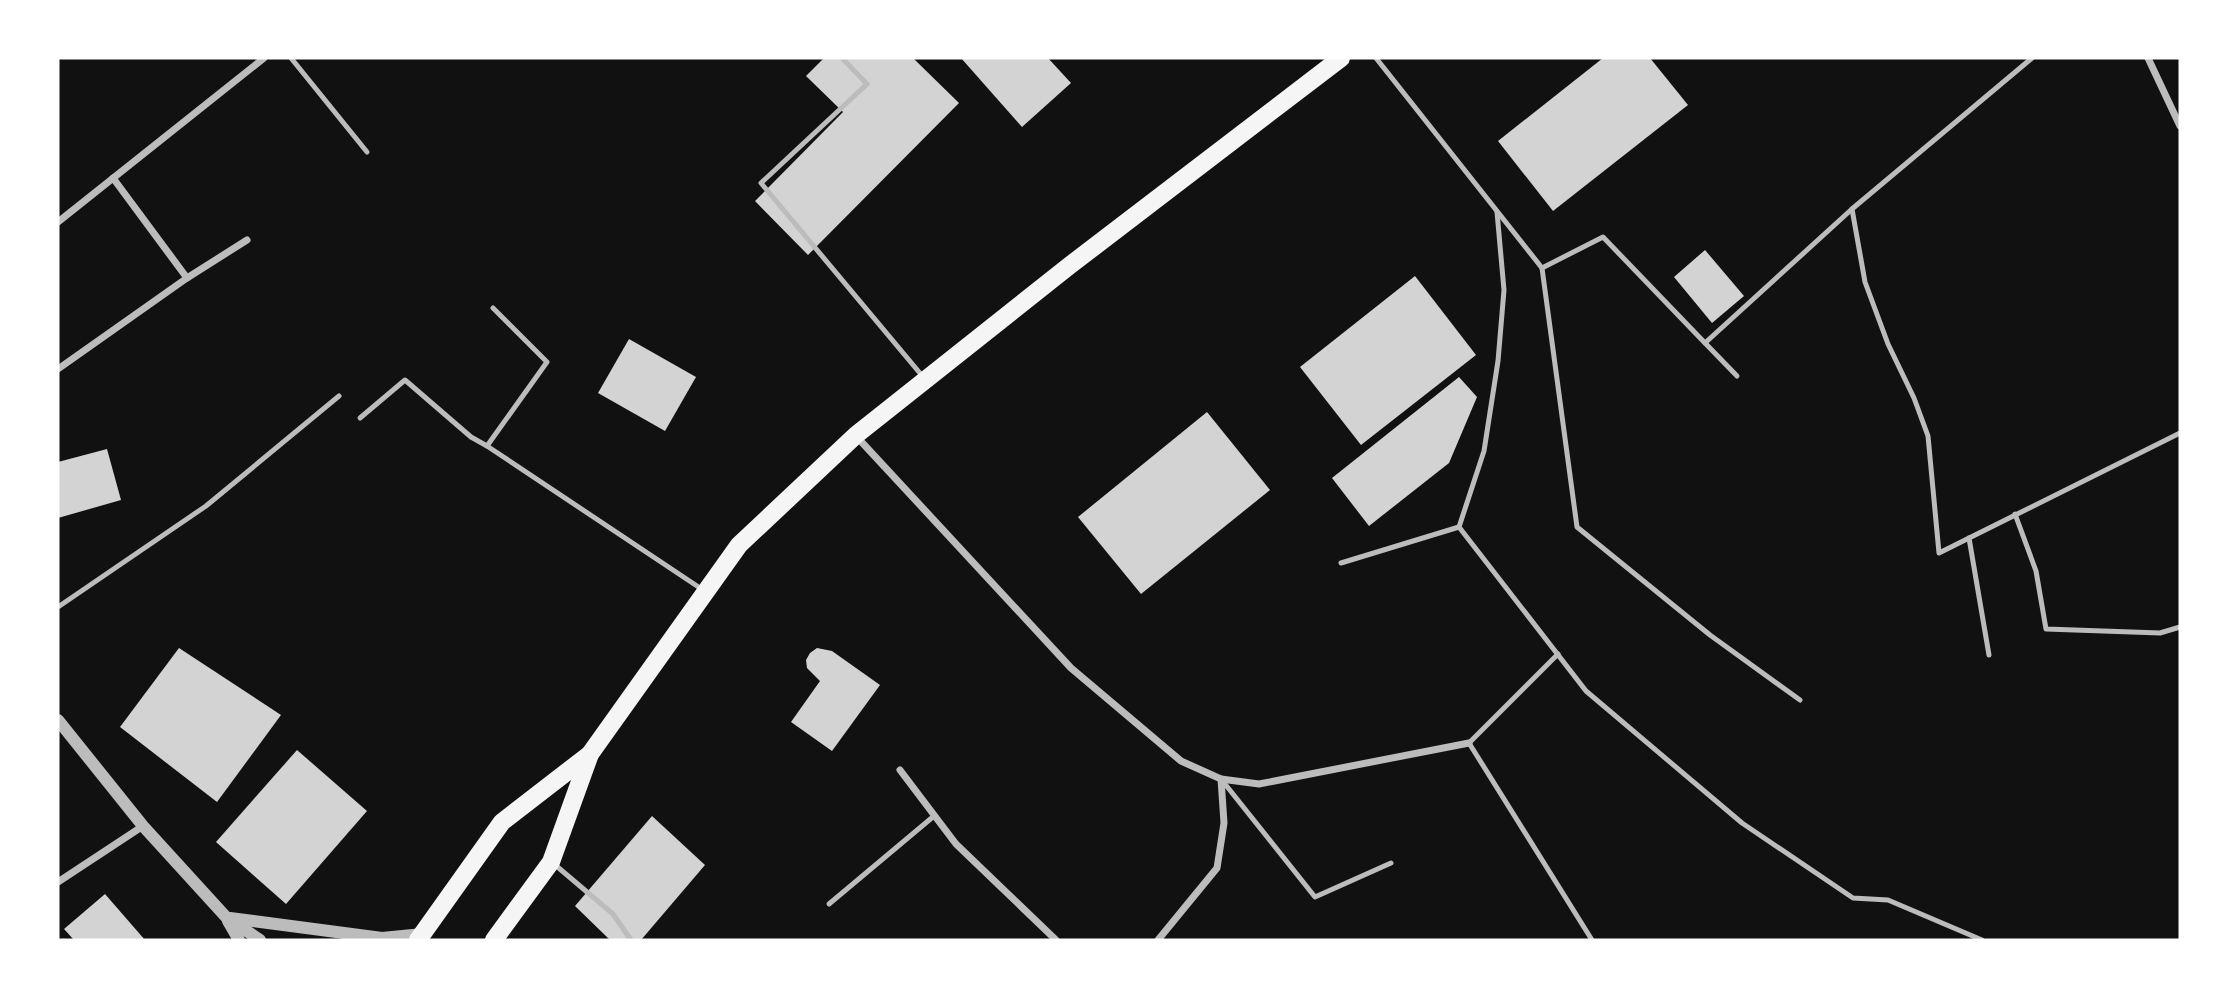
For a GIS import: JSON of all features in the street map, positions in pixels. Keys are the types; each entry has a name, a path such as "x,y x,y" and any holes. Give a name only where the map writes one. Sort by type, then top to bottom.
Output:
{"main road":[{"path":"494,940 551,862 590,754 738,545 856,435 1069,266 1341,58"},
{"path":"421,937 502,822 590,754"}],"street":[{"path":"58,222 264,58"},
{"path":"2148,58 2180,126"},
{"path":"113,178 187,278"},
{"path":"58,369 187,278 247,240"},
{"path":"856,435 1071,668 1181,761 1221,779 1259,784 1469,743"},
{"path":"58,720 143,826 226,917 239,940"},
{"path":"900,771 956,844 1056,940"},
{"path":"1158,940 1217,868 1224,823 1221,779"},
{"path":"58,882 143,826"},
{"path":"226,917 382,938 421,937"},
{"path":"226,917 260,940"}],"lane":[{"path":"291,58 367,152"},
{"path":"842,58 867,85 761,183 925,380"},
{"path":"1376,58 1542,268 1577,527 1710,635 1800,700"},
{"path":"1705,343 1852,209 2032,58"},
{"path":"1852,209 1865,282 1888,344 1914,398 1927,436 1939,553 2180,433"},
{"path":"1459,527 1484,451 1498,361 1503,290 1497,212"},
{"path":"1542,268 1603,237 1737,376"},
{"path":"487,446 547,362 493,308"},
{"path":"360,418 405,380 471,438 487,446 705,592"},
{"path":"58,607 206,506 339,396"},
{"path":"2015,514 2036,571 2046,629 2160,633 2180,627"},
{"path":"1341,563 1459,527"},
{"path":"1459,527 1586,691 1742,823 1853,898 1888,900 1982,940"},
{"path":"1969,538 1989,655"},
{"path":"1558,654 1469,743 1592,940"},
{"path":"1221,779 1315,897 1391,863"},
{"path":"829,904 934,816"},
{"path":"551,862 613,914 631,940"}],"building":[{"path":"824,58 913,58 959,103 808,255 755,201 843,112 806,76"},
{"path":"961,58 1048,58 1071,83 1022,127"},
{"path":"1603,58 1650,58 1688,105 1553,211 1498,141"},
{"path":"1705,250 1744,296 1712,323 1674,277"},
{"path":"1415,276 1476,355 1361,445 1300,367"},
{"path":"629,339 696,377 665,431 598,393"},
{"path":"1459,377 1477,397 1449,463 1369,526 1332,478"},
{"path":"1207,412 1270,490 1141,594 1078,517"},
{"path":"107,449 121,500 58,518 58,462"},
{"path":"179,648 281,715 217,802 120,727"},
{"path":"817,648 832,651 880,685 832,751 791,722 820,681 807,668 806,660"},
{"path":"297,750 367,811 286,904 216,842"},
{"path":"652,816 705,865 641,940 610,940 575,906"},
{"path":"105,894 145,940 74,940 64,929"}]}
